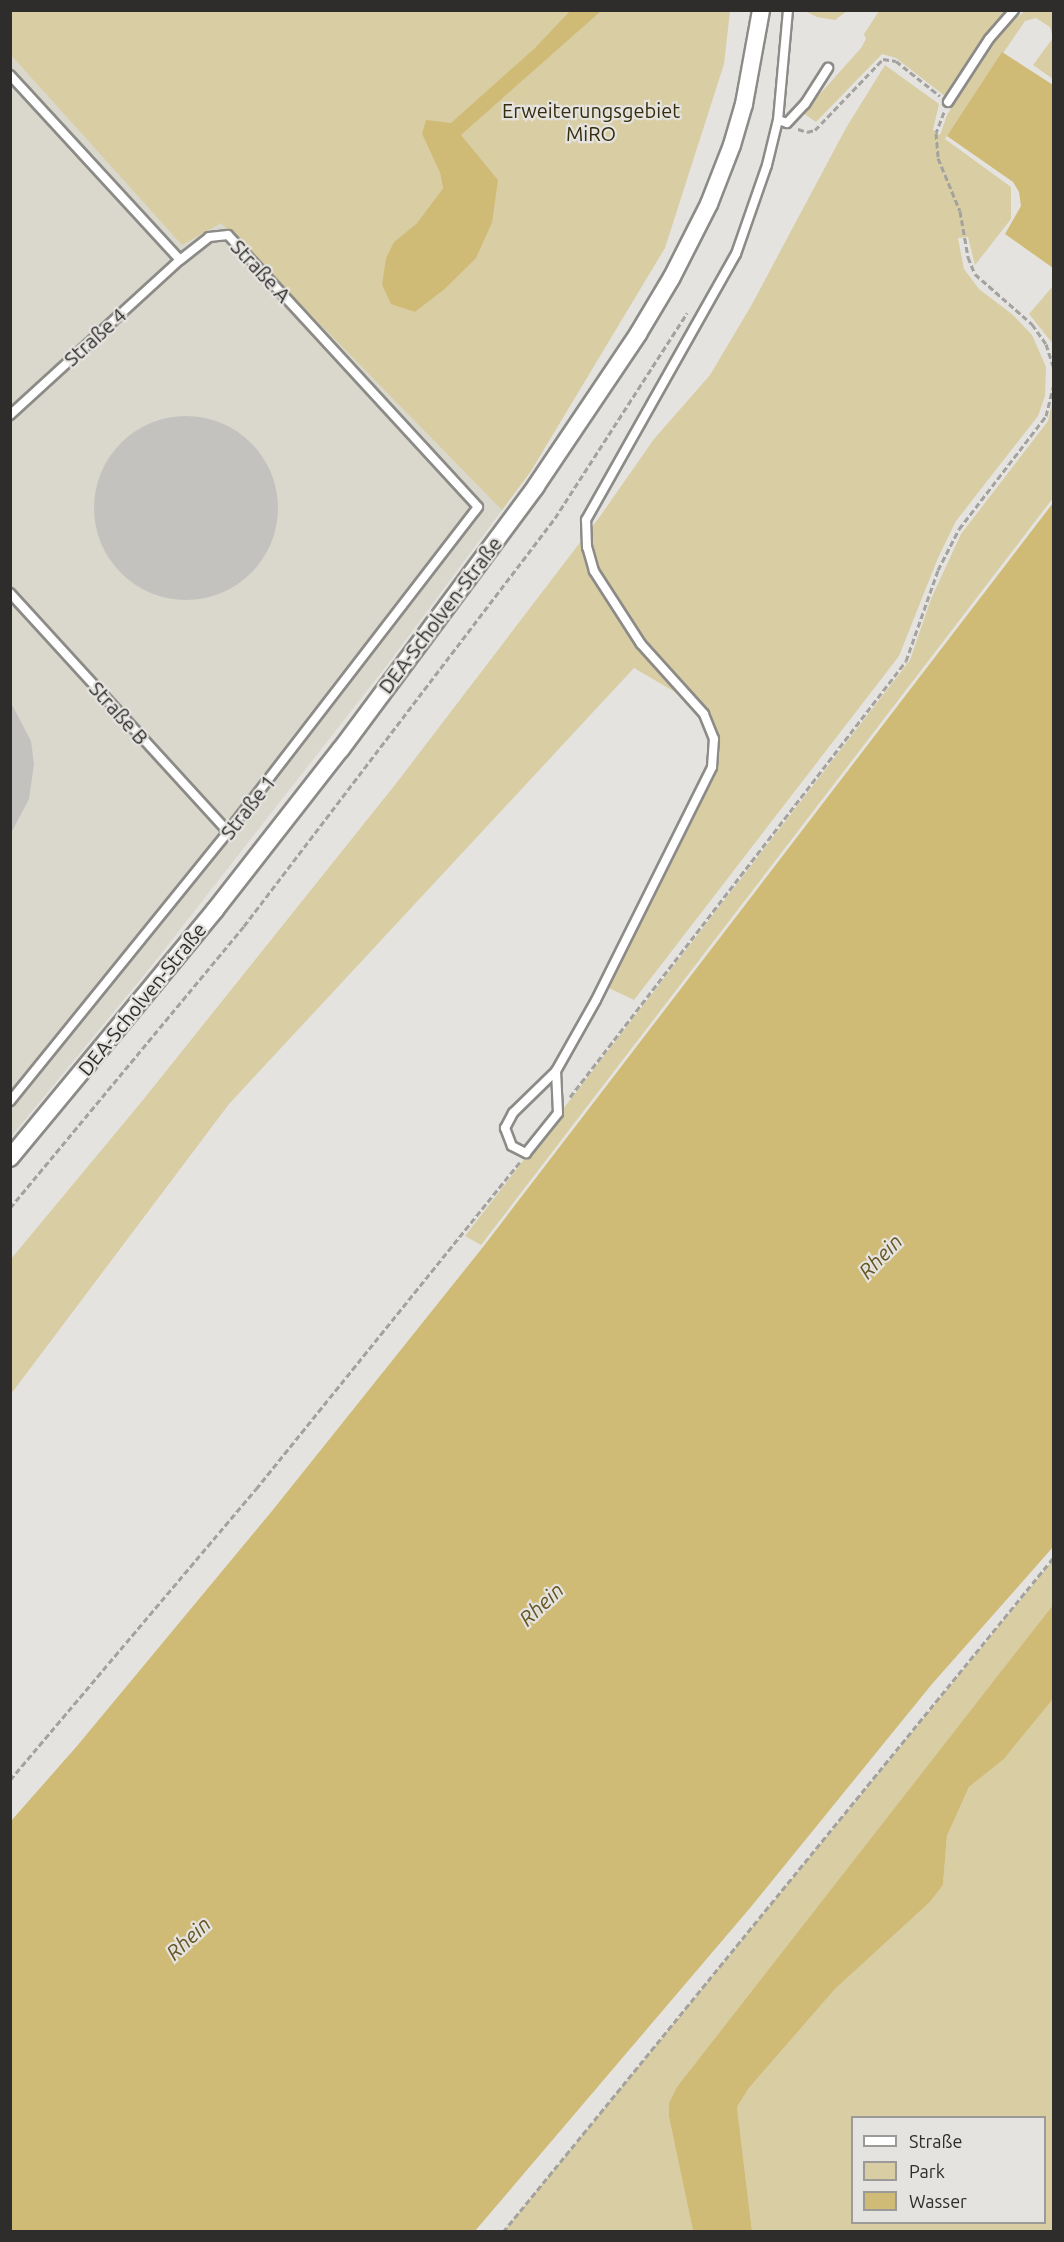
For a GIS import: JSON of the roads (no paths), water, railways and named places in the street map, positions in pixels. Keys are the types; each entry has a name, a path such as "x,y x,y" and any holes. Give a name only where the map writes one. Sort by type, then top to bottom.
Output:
{"street":[{"name":"DEA-Scholven-Straße","path":"10,1158 207,919 341,749 536,486 638,334 672,277 709,204 732,145 746,94 761,10"}],"lane":[{"path":"556,1071 558,1113 526,1153 512,1146 505,1128 513,1113 556,1071 596,1000 712,767 714,739 704,714 641,644 594,571 587,547 586,520 736,254 782,121 788,10"},
{"path":"948,102 989,39 1014,10"},
{"path":"782,121 805,104 828,68"},
{"path":"10,75 180,260"},
{"name":"Straße A","path":"180,260 209,237 228,235 478,507"},
{"name":"Straße 4","path":"10,415 180,260"},
{"name":"Straße 1","path":"10,1101 228,832 478,507"},
{"name":"Straße B","path":"10,593 228,832"}],"water":[{"path":"570,11 601,11 461,135 498,180 492,223 476,258 445,289 415,312 391,304 382,285 386,258 394,242 417,223 443,188 440,173 422,134 426,120 451,123 535,48"},
{"path":"1002,52 1053,85 1053,268 1005,234 1021,206 1019,192 1013,182 947,136"},
{"name":"Rhein","path":"1053,503 1053,1547 932,1684 750,1908 475,2231 11,2231 11,1821 77,1746 272,1511 483,1247"},
{"path":"1053,1605 1053,1699 1004,1759 969,1787 947,1836 943,1885 930,1902 835,1989 749,2088 737,2107 752,2231 693,2231 669,2117 669,2103 677,2087"}],"park label":[{"name":"Erweiterungsgebiet MiRO","path":"591,122"}]}
